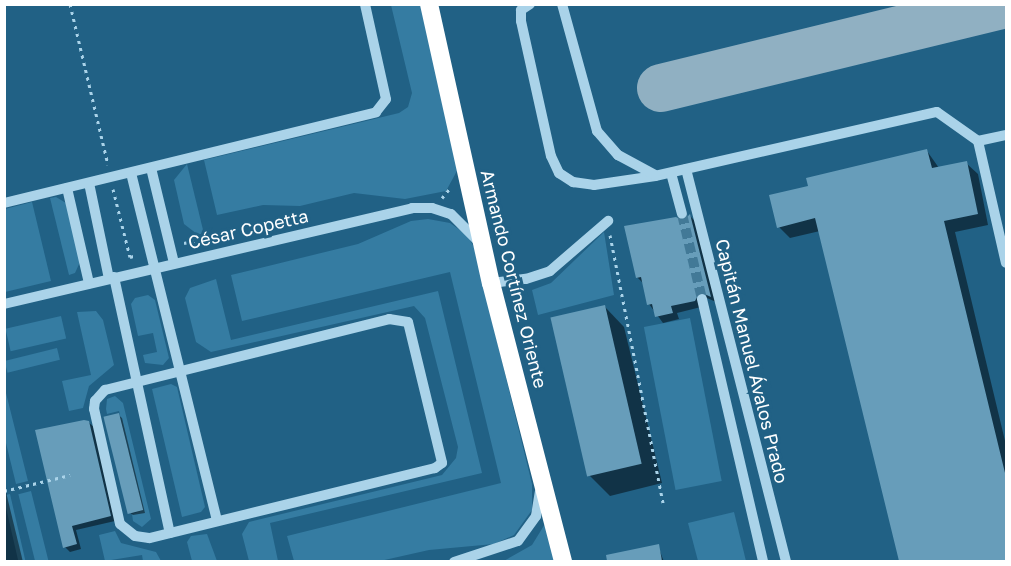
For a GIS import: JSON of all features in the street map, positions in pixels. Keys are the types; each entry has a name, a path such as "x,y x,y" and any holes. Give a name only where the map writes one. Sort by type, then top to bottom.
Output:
{"highway":[{"name":"Armando Cortínez Oriente","path":"429,4 483,251 563,561"}],"street":[{"path":"4,203 376,112 386,99 365,4"},
{"path":"524,6 551,156 559,173 573,182 594,185 655,176 923,112 948,117 978,141 1006,263"},
{"path":"561,7 597,131 618,155 655,176"},
{"path":"978,141 1006,135"},
{"path":"151,168 174,263"},
{"name":"Capitán Manuel Ávalos Prado","path":"686,169 786,561"},
{"path":"671,172 682,214"},
{"path":"131,173 217,521"},
{"path":"89,183 170,533"},
{"path":"67,189 89,283"},
{"name":"César Copetta","path":"4,304 423,207 440,210 462,221 483,251"},
{"path":"491,283 526,279 549,271 608,222"},
{"name":"Capitán Manuel Ávalos Prado","path":"702,299 763,561"},
{"path":"401,319 408,322 442,453 442,463 435,468 141,539 127,532 120,524 94,410 95,401 105,390 179,371 401,319"},
{"path":"731,348 720,373 744,397"},
{"path":"454,561 507,547 526,533 539,506 538,467"}],"path":[{"path":"608,222 663,503"},
{"path":"4,490 70,475"}],"shaded area":[{"path":"391,5 421,5 458,169 446,191 405,199 354,193 300,206 263,205 217,215 204,160 399,113 408,107 412,93"},
{"path":"187,164 204,234 197,234 184,224 174,180"},
{"path":"56,197 66,203 80,262 75,273 69,275 50,198"},
{"path":"32,202 51,281 5,292 5,209"},
{"path":"428,219 450,223 467,235 474,247 532,484 532,510 514,535 494,544 429,550 380,561 294,561 287,536 501,483 450,272 242,321 231,275 358,244 411,221"},
{"path":"604,232 614,295 538,315 532,290 551,283"},
{"path":"216,279 231,340 438,291 482,473 270,523 278,561 249,561 242,534 249,522 442,475 456,458 458,447 425,318 414,306 211,352 196,342 185,298 190,288"},
{"path":"148,295 155,300 169,358 163,365 145,363 143,355 157,352 153,333 138,336 131,304 135,298"},
{"path":"96,311 103,320 114,365 89,386 83,408 69,411 62,381 91,375 77,312"},
{"path":"61,316 66,338 11,351 5,329"},
{"path":"690,318 722,481 676,490 644,327"},
{"path":"57,348 60,360 8,373 5,361"},
{"path":"171,384 177,387 205,507 201,512 182,517 152,389"},
{"path":"4,385 28,481 16,484 5,439"},
{"path":"115,396 123,403 151,519 142,527 133,521 132,514 143,510 119,411 107,414 107,399"},
{"path":"31,491 48,561 35,562 18,494"},
{"path":"10,494 26,561 19,562 4,495"},
{"path":"734,512 746,561 698,561 688,523"},
{"path":"548,519 560,561 502,562 532,545"},
{"path":"115,531 121,543 156,552 161,561 143,561 142,555 105,561 99,535"},
{"path":"207,534 217,561 192,561 187,542 191,536"}],"building":[{"path":"927,149 932,168 967,161 978,214 944,221 1006,477 1006,561 899,561 815,218 777,228 769,195 808,186 806,178"},
{"path":"690,214 711,297 700,292 695,301 671,306 673,313 655,317 652,304 647,305 641,277 636,278 624,226 676,217 683,221"},
{"path":"605,305 642,464 587,476 550,318"},
{"path":"119,413 143,510 128,514 103,417"},
{"path":"84,420 89,421 111,516 72,526 77,544 63,548 35,430"},
{"path":"659,544 662,561 607,561 606,555"}],"taxiway":[{"path":"661,88 1005,4"}],"tunnel":[{"path":"682,214 702,299"}]}
